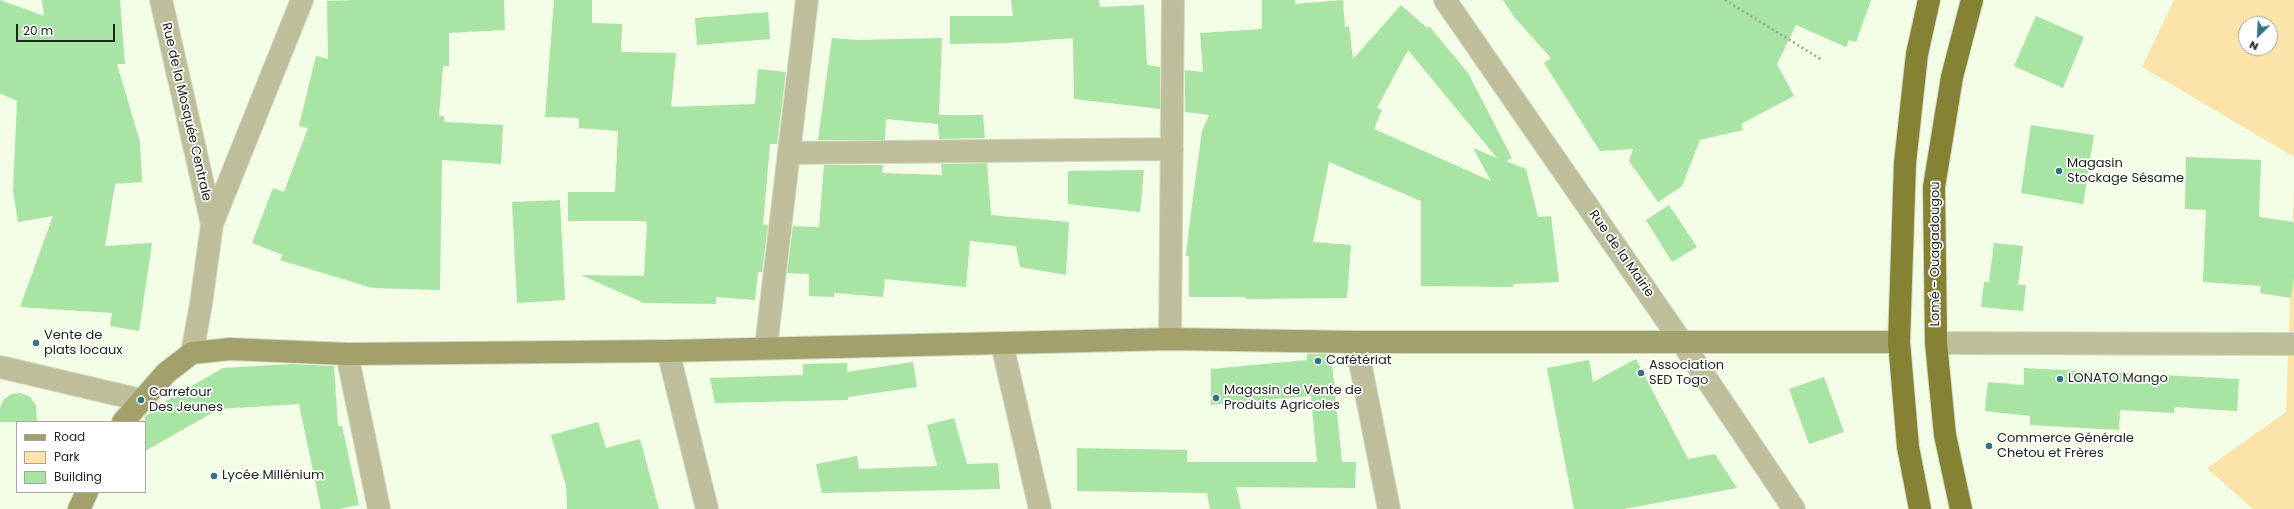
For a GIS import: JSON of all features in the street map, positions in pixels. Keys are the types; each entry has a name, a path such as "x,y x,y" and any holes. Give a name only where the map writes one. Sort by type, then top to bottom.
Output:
{"highway":[{"path":"1920,509 1908,447 1899,342 1905,163 1917,54 1929,0"},
{"name":"Lomé - Ouagadougou","path":"1961,509 1945,435 1936,343 1934,187 1952,77 1972,0"}],"main road":[{"path":"124,421 166,373 192,353 230,349 347,354 668,351 766,347 1002,344 1170,339 1356,342 1899,342"},
{"path":"79,509 87,493"}],"street":[{"name":"Rue de la Mosquée Centrale","path":"161,0 212,224"},
{"path":"192,353 202,304 212,224 302,0"},
{"path":"766,347 807,0"},
{"path":"1170,339 1173,0"},
{"name":"Rue de la Mairie","path":"1445,0 1681,341 1794,509"},
{"path":"789,153 1172,149"},
{"path":"1356,342 1389,509"},
{"path":"1936,343 2294,344"},
{"path":"1002,344 1040,509"},
{"path":"668,351 707,509"},
{"path":"347,354 379,509"},
{"path":"0,366 141,400"}],"path":[{"path":"1725,0 1822,60"}],"green space":[{"path":"2174,0 2294,0 2294,157 2142,67"},
{"path":"2294,185 2294,509 2253,509 2207,468 2286,412"}],"building":[{"path":"0,0 44,16 42,0 120,0 125,64 117,64 140,142 142,182 115,184 105,246 152,243 139,331 110,326 112,313 20,307 53,216 18,222 13,191 17,101 0,93"},
{"path":"504,0 505,30 449,33 449,66 443,66 439,116 444,116 444,122 503,125 501,164 442,160 440,290 372,288 280,260 283,255 252,243 273,188 284,192 308,128 299,126 316,56 328,59 327,1"},
{"path":"554,0 592,0 592,23 622,24 621,52 676,53 671,107 755,104 758,69 786,72 777,144 770,144 763,225 768,225 762,272 758,272 755,300 716,297 716,304 644,303 581,275 644,276 647,226 646,221 568,221 568,192 615,192 618,131 579,128 579,118 545,117"},
{"path":"1011,0 1099,0 1100,7 1144,5 1147,65 1160,67 1160,109 1074,99 1073,38 1008,43 950,44 950,16 1013,16"},
{"path":"1262,0 1295,0 1295,4 1343,0 1345,27 1349,26 1353,59 1401,5 1427,28 1429,26 1468,73 1512,158 1506,161 1526,169 1538,217 1551,216 1559,282 1513,284 1513,287 1421,286 1421,201 1329,162 1313,242 1351,245 1347,298 1245,299 1245,297 1189,297 1189,256 1186,256 1202,131 1209,115 1185,112 1185,70 1203,72 1200,33 1262,29","holes":["1408,50 1497,158 1473,148 1491,181 1374,129 1382,110 1377,108"]},
{"path":"1503,0 1871,0 1856,42 1849,40 1846,47 1796,25 1777,64 1794,96 1741,124 1743,130 1700,140 1682,186 1658,202 1629,161 1633,149 1600,151 1544,63 1551,58 1515,18"},
{"path":"768,12 770,39 697,45 695,18"},
{"path":"2036,16 2084,37 2063,88 2014,66"},
{"path":"832,38 857,40 942,38 939,115 983,115 985,138 939,139 938,124 886,119 885,140 818,140"},
{"path":"2031,125 2094,135 2083,204 2021,193"},
{"path":"2186,157 2261,160 2259,217 2294,222 2294,277 2291,298 2260,293 2261,286 2203,282 2206,210 2185,209"},
{"path":"987,163 991,215 1069,222 1066,275 1020,267 1016,246 970,241 966,287 885,279 883,297 834,293 834,297 809,296 809,274 787,273 793,226 819,227 824,165 883,165 882,173 942,175 941,164"},
{"path":"1144,170 1140,212 1068,204 1068,171"},
{"path":"560,200 565,300 517,303 512,202"},
{"path":"1669,205 1697,247 1672,262 1646,220"},
{"path":"1994,243 2023,246 2018,285 2026,285 2023,311 1981,307 1984,282 1989,282"},
{"path":"1307,354 1331,354 1342,462 1356,462 1355,488 1236,487 1241,509 1210,509 1207,493 1077,491 1077,448 1187,450 1187,462 1317,462 1311,396 1211,405 1211,369 1307,360"},
{"path":"1636,359 1688,459 1715,454 1737,488 1624,509 1574,509 1547,368 1589,360 1593,382"},
{"path":"913,362 917,387 848,397 848,400 715,403 710,378 803,375 803,364 847,363 847,372"},
{"path":"291,364 334,366 338,426 342,426 359,505 339,509 321,509 299,404 219,409 146,450 145,416 167,403 166,401 223,368"},
{"path":"2024,368 2239,379 2237,411 2174,407 2174,413 2120,410 2119,430 2030,425 2030,416 1985,411 1988,382 2024,385"},
{"path":"1824,377 1844,432 1809,444 1789,389"},
{"path":"21,393 30,397 36,405 37,421 0,422 0,408 4,399 12,394"},
{"path":"954,418 967,464 998,463 1000,489 822,493 816,464 857,456 859,469 937,466 927,425"},
{"path":"598,422 606,448 640,439 659,509 567,509 566,486 551,435"}],"place":[{"name":"Magasin Stockage Sésame","path":"2059,171"},
{"name":"Vente de plats locaux","path":"36,343"},
{"name":"Cafétériat","path":"1318,361"},
{"name":"Association SED Togo","path":"1641,373"},
{"name":"LONATO Mango","path":"2060,379"},
{"name":"Magasin de Vente de Produits Agricoles","path":"1216,398"},
{"name":"Carrefour Des Jeunes","path":"141,400"},
{"name":"Commerce Générale Chetou et Frères","path":"1989,446"},
{"name":"Lycée Millénium","path":"214,476"}]}
